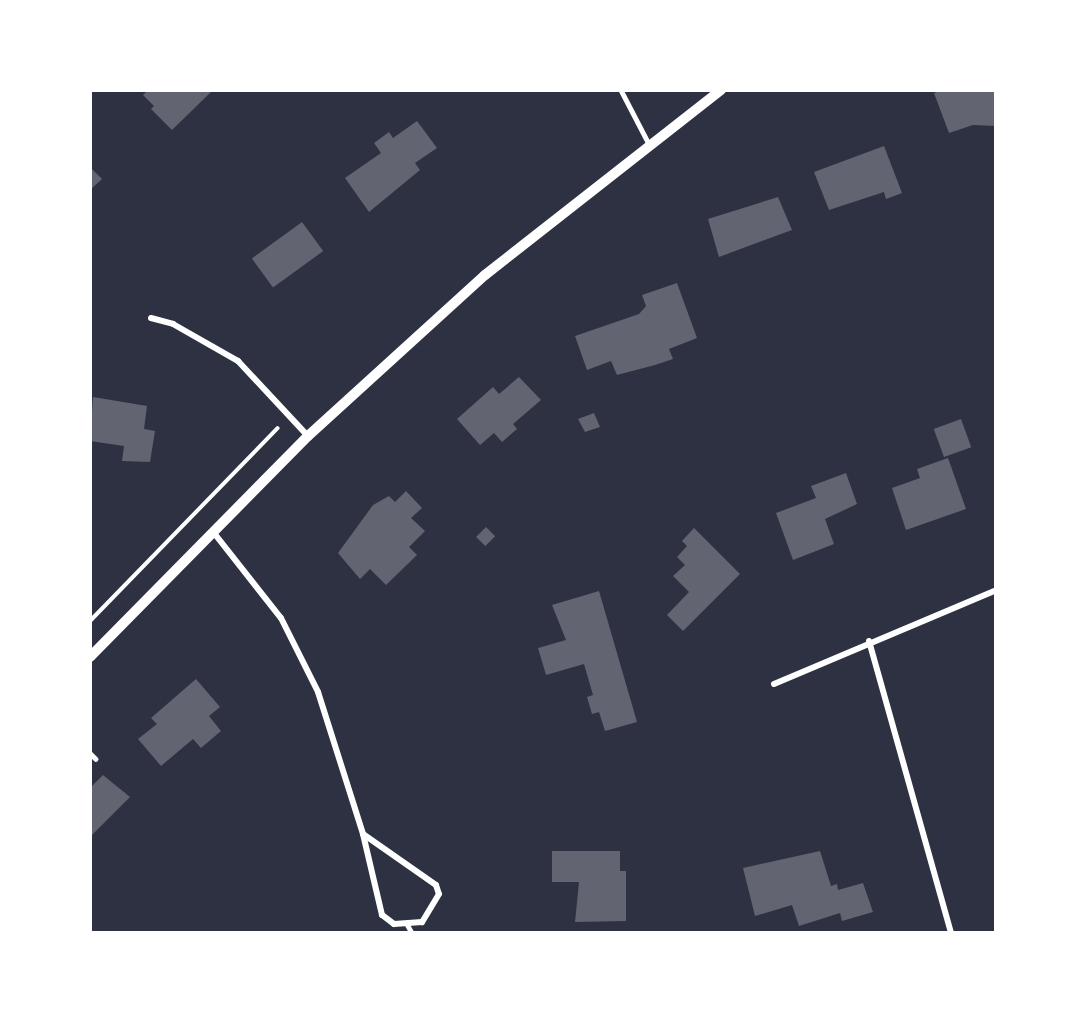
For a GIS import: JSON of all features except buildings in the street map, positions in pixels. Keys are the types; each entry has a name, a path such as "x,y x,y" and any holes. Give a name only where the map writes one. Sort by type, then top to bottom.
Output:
{"street":[{"path":"90,657 308,436 485,275 721,90"},
{"path":"151,318 173,324 238,361 308,436"},
{"path":"214,533 281,618 318,692 363,834 382,915 407,924 422,922 432,910 439,894 436,885 363,834"},
{"path":"774,684 869,641 996,590"},
{"path":"869,641 951,933"}],"lane":[{"path":"621,90 650,146"},
{"path":"90,753 96,759"},
{"path":"407,924 412,933"}],"path":[{"path":"90,621 290,417"}]}
